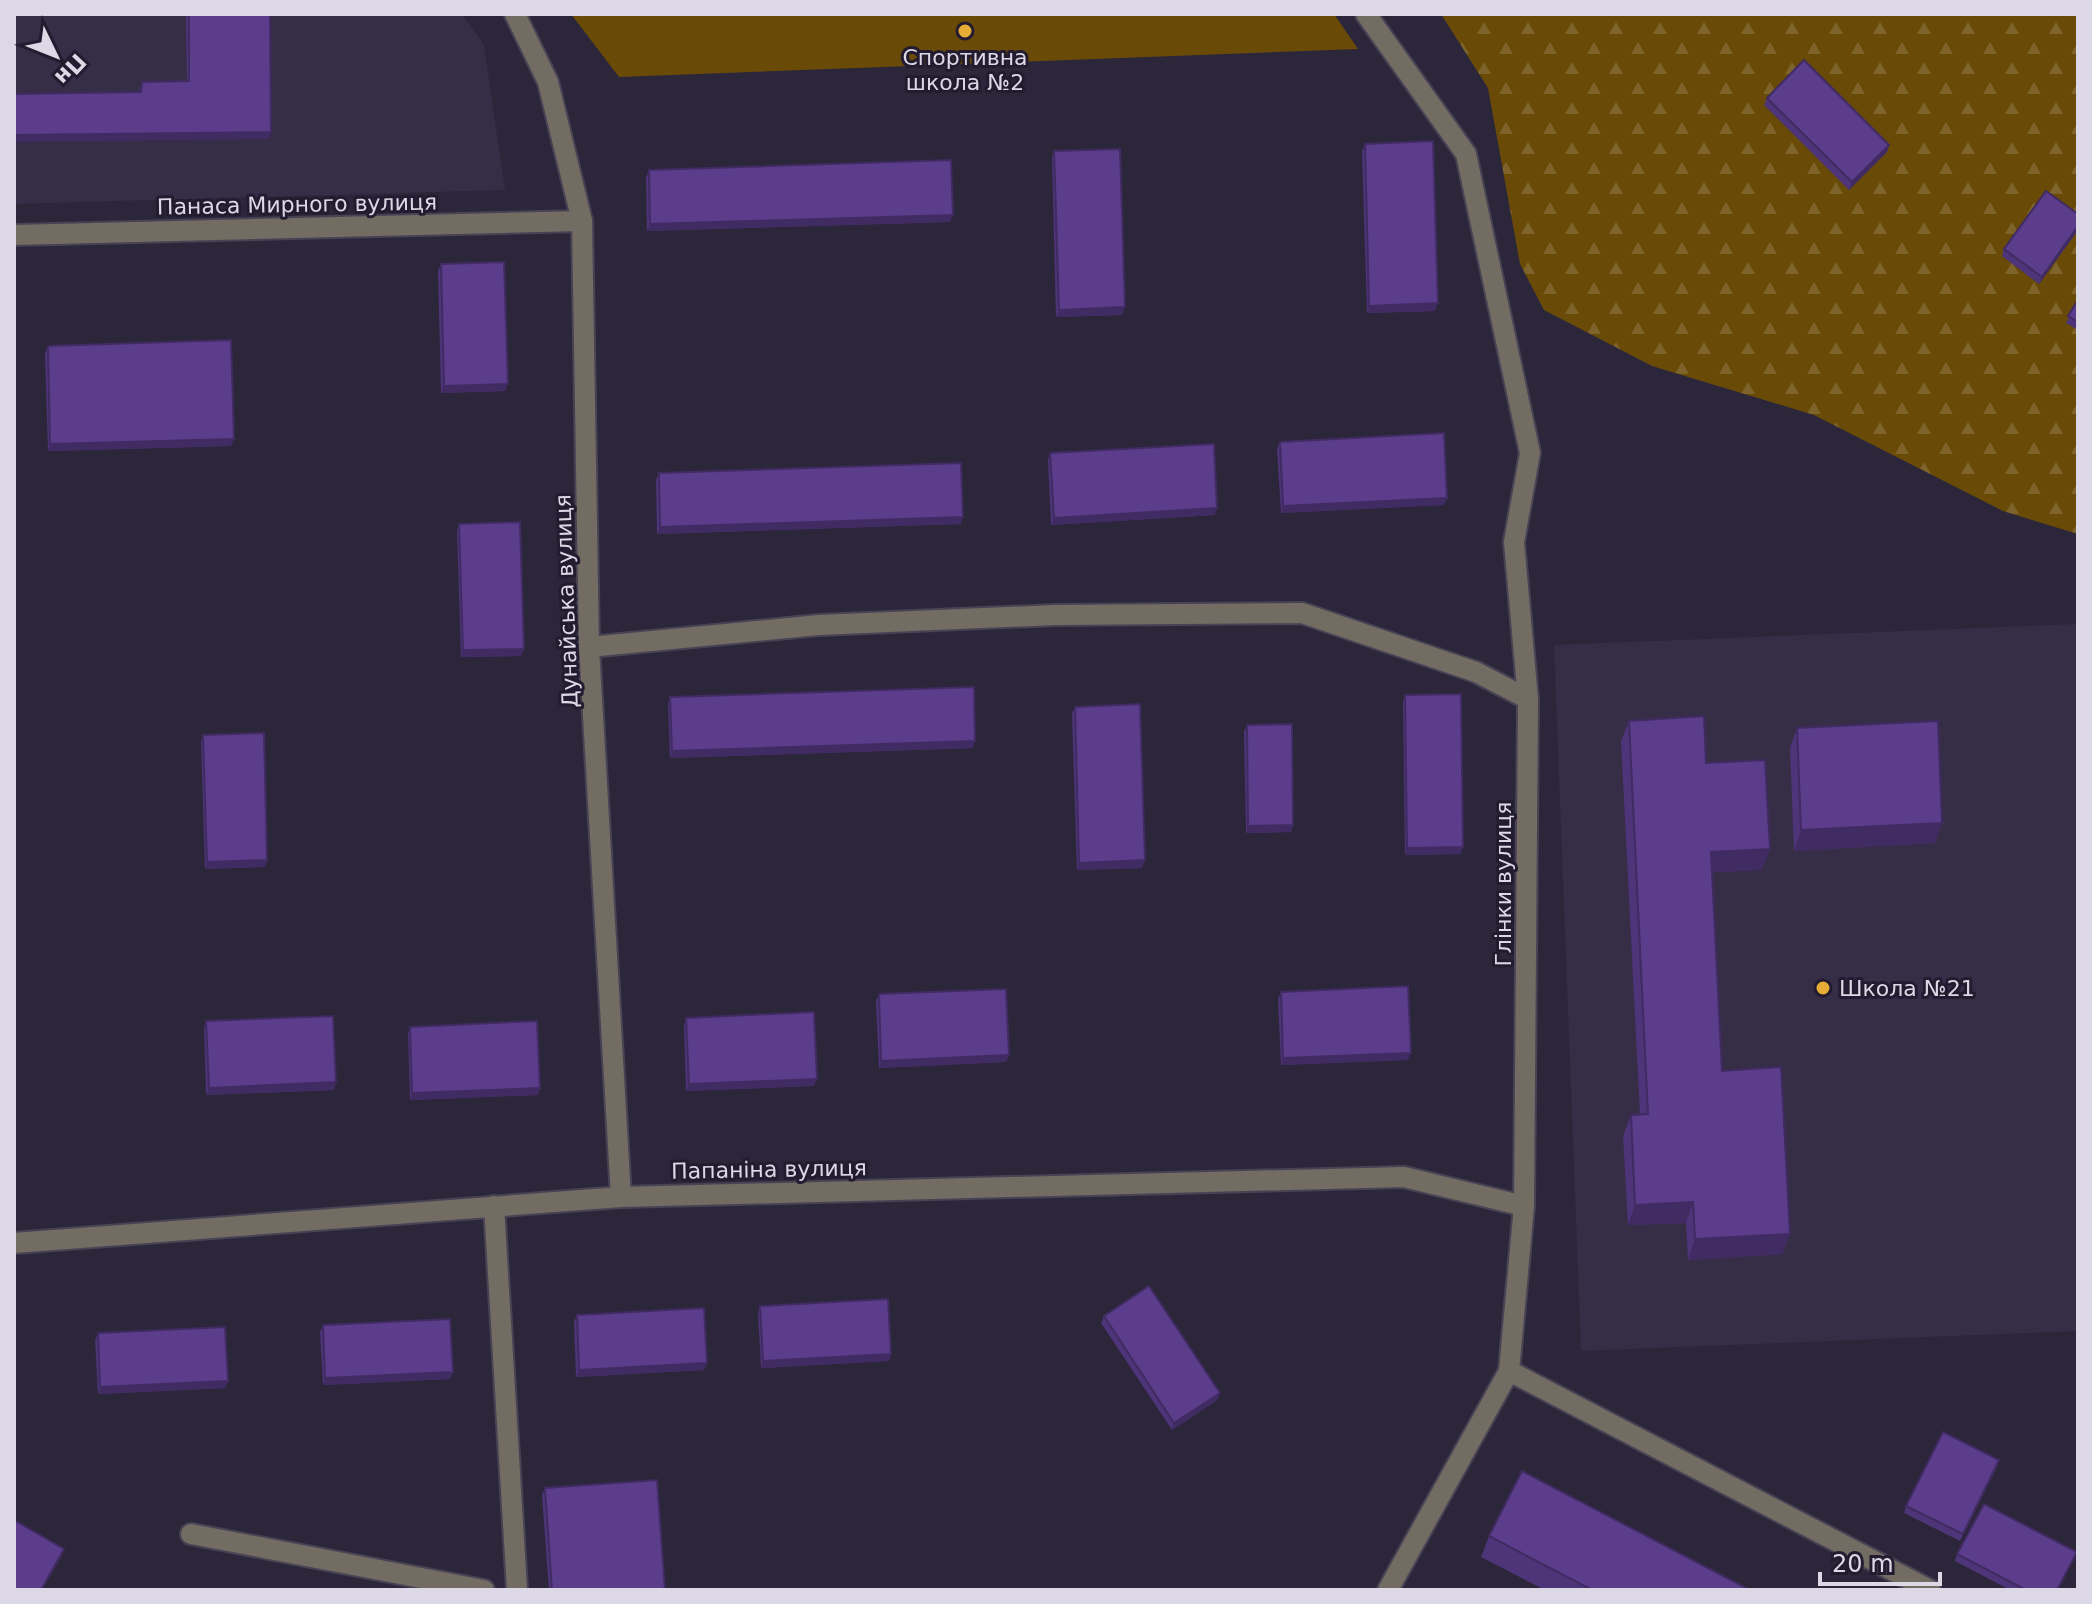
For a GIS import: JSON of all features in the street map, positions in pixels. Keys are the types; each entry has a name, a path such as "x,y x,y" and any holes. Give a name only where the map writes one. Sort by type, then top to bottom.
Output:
{"street":[{"name":"Дунайська вулиця","path":"515,14 548,82 582,221 589,647 621,1197"},
{"name":"Глінки вулиця","path":"1366,14 1466,154 1530,453 1514,542 1528,699 1524,1206 1509,1371 1388,1590"},
{"name":"Панаса Мирного вулиця","path":"14,235 582,221"},
{"path":"589,647 819,625 1055,615 1302,613 1476,672 1528,699"},
{"name":"Папаніна вулиця","path":"14,1243 621,1197 1404,1177 1524,1206"},
{"path":"494,1206 517,1590"},
{"path":"1509,1371 1930,1590"},
{"path":"191,1534 484,1590"}],"shaded area":[{"path":"14,14 462,14 484,45 505,190 14,204"},
{"name":"Школа №21","path":"2078,624 2078,1331 1581,1351 1554,645"}],"green space":[{"name":"Спортивна школа №2","path":"571,14 1334,14 1358,49 619,77"},
{"path":"1441,14 2078,14 2078,534 2003,511 1814,415 1652,366 1544,310 1520,264 1488,88"}],"building":[{"path":"189,14 270,14 271,132 14,135 14,94 141,92 142,82 189,81"},
{"path":"1804,60 1889,145 1852,182 1767,98"},
{"path":"1433,141 1438,303 1369,306 1365,144"},
{"path":"1120,149 1125,307 1059,310 1054,151"},
{"path":"951,160 953,215 650,224 649,170"},
{"path":"2046,191 2078,214 2078,226 2042,277 2004,249"},
{"path":"504,262 508,384 444,386 441,264"},
{"path":"2078,300 2078,322 2068,316"},
{"path":"231,340 234,439 50,444 48,346"},
{"path":"1444,433 1447,498 1283,506 1280,442"},
{"path":"1214,444 1217,508 1054,518 1050,453"},
{"path":"961,463 963,517 660,527 659,473"},
{"path":"520,522 524,649 463,650 459,524"},
{"path":"974,687 975,741 672,751 670,697"},
{"path":"1461,694 1463,847 1407,848 1405,695"},
{"path":"1140,704 1145,860 1079,863 1075,707"},
{"path":"1704,716 1706,763 1765,760 1770,849 1711,852 1722,1071 1781,1067 1790,1234 1695,1239 1693,1202 1635,1205 1631,1115 1648,1114 1629,721"},
{"path":"1938,721 1942,823 1801,830 1797,728"},
{"path":"1292,724 1293,825 1248,826 1247,725"},
{"path":"264,733 267,860 207,862 203,735"},
{"path":"1408,986 1411,1053 1283,1058 1281,992"},
{"path":"1006,989 1009,1055 881,1061 879,994"},
{"path":"814,1012 817,1079 689,1084 686,1018"},
{"path":"333,1016 336,1082 209,1088 206,1021"},
{"path":"537,1021 540,1088 412,1093 410,1027"},
{"path":"1149,1286 1220,1393 1174,1423 1104,1316"},
{"path":"888,1299 891,1354 763,1361 760,1306"},
{"path":"704,1308 707,1363 579,1370 577,1315"},
{"path":"450,1319 453,1372 325,1378 323,1325"},
{"path":"225,1327 228,1381 100,1387 98,1333"},
{"path":"1943,1432 1999,1460 1963,1534 1906,1506"},
{"path":"1522,1471 1750,1590 1592,1590 1489,1536"},
{"path":"657,1480 665,1590 552,1590 545,1488"},
{"path":"1984,1504 2077,1552 2057,1590 2026,1590 1957,1554"},
{"path":"14,1520 64,1549 41,1590 14,1590"}],"place":[{"name":"Спортивна школа №2","path":"965,31"},
{"name":"Школа №21","path":"1823,988"}]}
